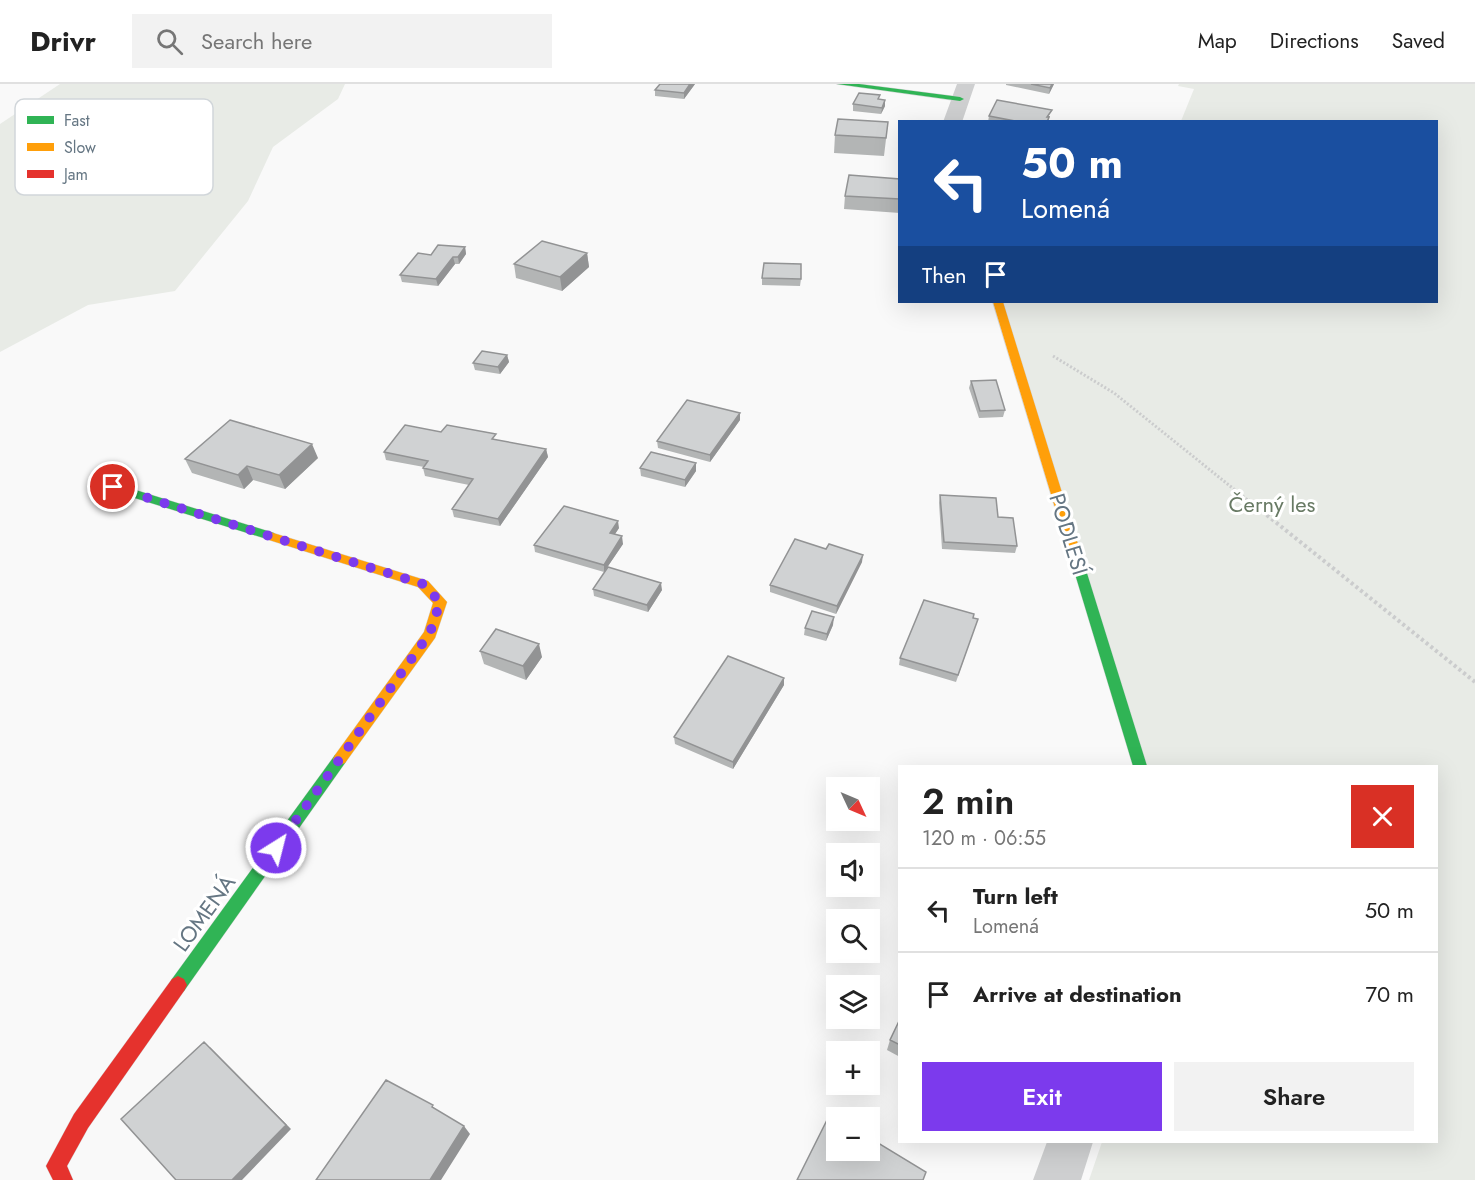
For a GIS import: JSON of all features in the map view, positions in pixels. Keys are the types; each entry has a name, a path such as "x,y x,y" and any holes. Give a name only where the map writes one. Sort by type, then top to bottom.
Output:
{"street":[{"path":"842,84 963,92 953,120"},
{"name":"PODLESÍ","path":"998,303 1140,765"},
{"name":"LOMENÁ","path":"63,1180 56,1166 81,1121 430,633 440,602 423,584 113,487"},
{"path":"1057,1180 1070,1143"}],"path":[{"path":"1006,328 1114,393 1475,682"}],"green space":[{"path":"60,84 345,84 338,99 273,147 248,201 175,291 88,305 0,352 0,124 15,114 15,195 213,195 213,99 38,99"},
{"name":"Černý les","path":"1179,84 1475,84 1475,1180 1089,1180 1102,1143 1438,1143 1438,765 1141,765 998,303 1438,303 1438,120 1181,120 1194,89 1178,86"}],"building":[{"path":"660,84 690,84 684,93 655,90"},
{"path":"1031,84 1052,84 1050,88"},
{"path":"859,93 880,95 878,99 885,100 882,108 853,104"},
{"path":"997,100 1052,110 1047,117 1049,117 1048,120 1010,120 989,116"},
{"path":"838,119 888,122 886,138 835,135"},
{"path":"849,175 898,179 898,199 845,196"},
{"path":"542,241 587,253 560,277 514,264"},
{"path":"438,245 465,247 458,257 453,257 436,279 400,275 418,253 431,255"},
{"path":"764,263 801,264 801,279 762,278"},
{"path":"482,351 507,355 498,367 473,363"},
{"path":"996,380 1005,410 980,411 971,381"},
{"path":"687,400 740,413 710,455 657,441"},
{"path":"230,420 312,444 279,475 247,466 238,475 185,459"},
{"path":"405,425 441,432 447,425 496,434 492,439 546,449 498,519 452,509 473,479 423,468 428,461 384,452"},
{"path":"651,452 696,463 685,480 640,468"},
{"path":"940,495 996,498 998,517 1013,518 1017,546 944,542"},
{"path":"564,506 618,521 610,533 622,536 604,565 534,545"},
{"path":"795,539 826,549 829,544 863,555 837,606 770,585"},
{"path":"608,567 661,583 647,605 593,589"},
{"path":"924,600 974,614 973,618 978,619 958,675 900,658"},
{"path":"812,611 834,617 827,634 805,628"},
{"path":"496,629 539,644 523,666 480,651"},
{"path":"728,656 784,678 733,762 674,737"},
{"path":"898,1023 898,1044 890,1040"},
{"path":"204,1042 286,1125 232,1180 176,1180 121,1119"},
{"path":"386,1080 433,1105 432,1107 464,1126 430,1180 316,1180"},
{"path":"826,1122 826,1161 880,1161 880,1144 926,1172 923,1180 797,1180"}],"traffic: fast":[{"path":"841,84 960,99"},
{"path":"113,487 270,536"},
{"path":"1075,554 1140,765"},
{"path":"178,985 340,759"}],"traffic: slow":[{"path":"998,303 1075,554"},
{"path":"270,536 423,584 440,602 430,634 340,759"}],"traffic: jam":[{"path":"63,1180 56,1166 81,1121 178,985"}],"route":[{"path":"113,487 423,584 440,602 430,633 276,848"}]}
